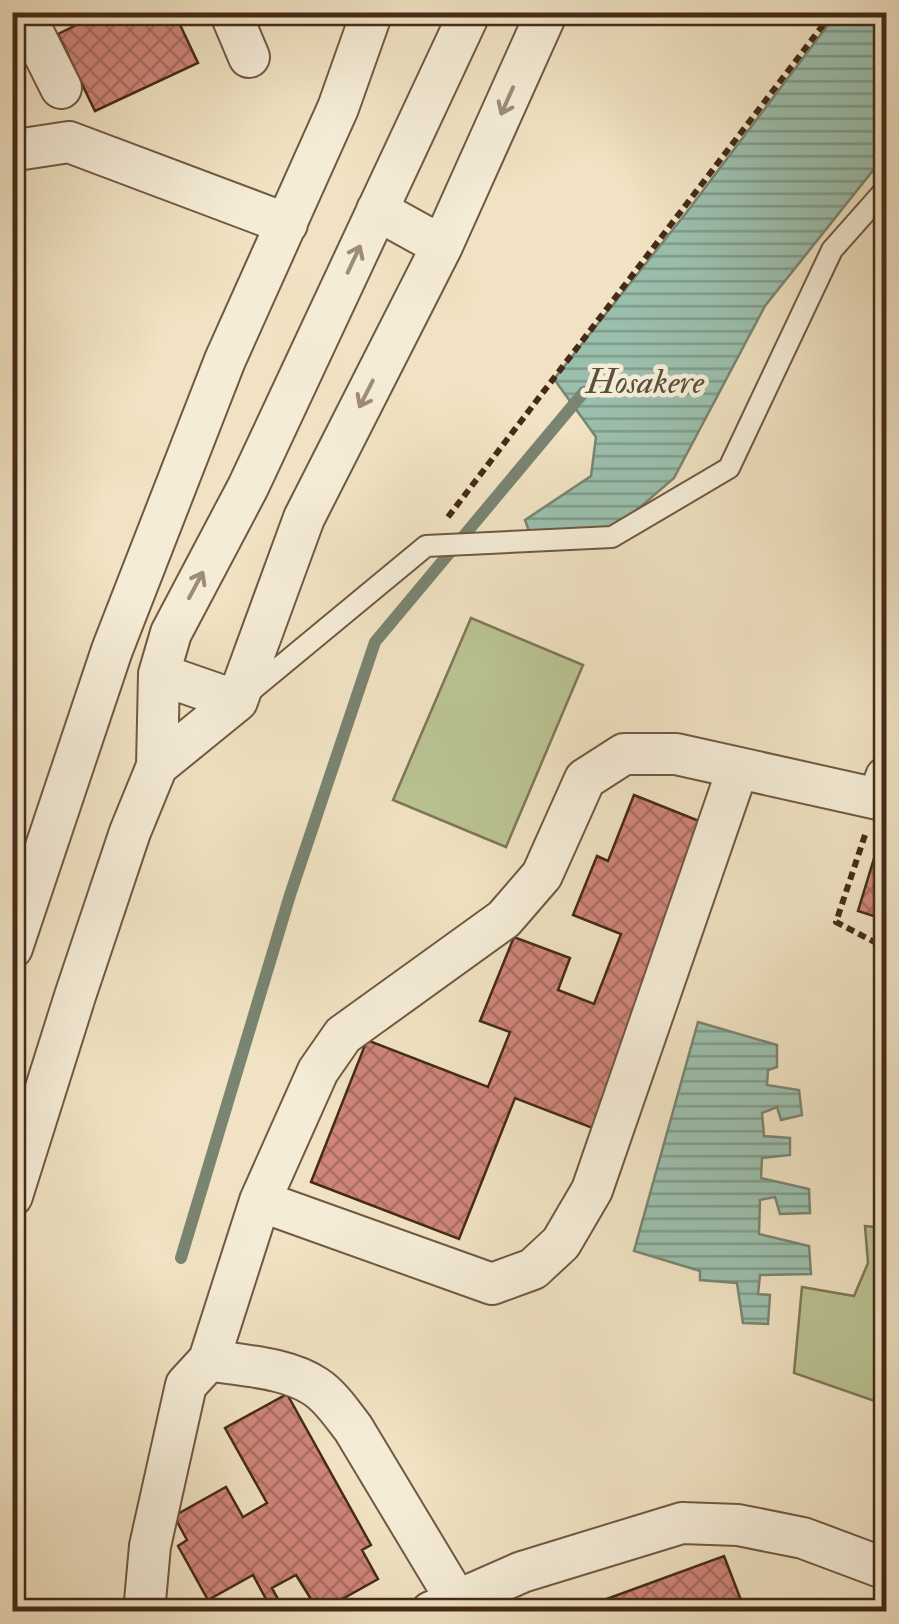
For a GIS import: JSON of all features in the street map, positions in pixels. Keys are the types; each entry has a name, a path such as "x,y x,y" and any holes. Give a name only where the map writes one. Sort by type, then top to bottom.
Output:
{"street":[{"path":"23,12 61,88"},
{"path":"230,12 249,56"},
{"path":"12,948 112,650 225,360 338,108 372,12"},
{"path":"12,1196 130,832 157,766 158,674 172,633 248,487 470,12"},
{"path":"157,766 237,701 304,518 442,246 548,12"},
{"path":"23,149 69,142 287,224"},
{"path":"377,210 442,246"},
{"path":"248,487 304,518"},
{"path":"158,674 237,701"},
{"path":"144,1612 150,1546 186,1385 209,1360 260,1201 318,1071 343,1034 504,918 542,874 585,779 624,754 676,754 738,768 882,788"},
{"path":"260,1201 492,1284 532,1268 561,1243 592,1190 738,768"},
{"path":"209,1360 290,1375 317,1387 337,1407 353,1428 444,1606 522,1572 682,1523 738,1525 804,1538 886,1569"}],"lane":[{"path":"237,701 426,546 612,537 729,468 832,250 886,189"}],"path":[{"path":"426,546 833,12"},
{"path":"882,788 836,922 886,948"},
{"path":"886,1091 882,1106 886,1107"}],"shaded area":[{"path":"471,618 583,665 506,847 393,800"},
{"path":"865,1226 886,1228 886,1405 794,1373 802,1287 854,1296 868,1263"}],"water":[{"name":"Hosakere","path":"837,13 886,13 886,154 765,306 674,478 616,528 530,534 525,520 591,476 596,437 554,379"},
{"path":"698,1022 777,1045 777,1067 768,1070 767,1085 799,1090 802,1115 781,1120 777,1107 762,1113 764,1136 790,1138 790,1155 762,1158 761,1178 809,1189 810,1213 780,1214 775,1197 760,1200 759,1234 809,1246 811,1274 760,1275 758,1294 770,1295 768,1324 743,1323 737,1283 700,1280 700,1271 634,1251"}],"building":[{"path":"103,12 174,12 198,63 95,111 58,34"},
{"path":"634,795 714,827 595,1129 515,1098 459,1239 311,1182 367,1040 488,1087 510,1032 480,1021 514,937 570,958 558,990 594,1004 621,934 573,915 597,856 608,861"},
{"path":"886,819 886,920 858,911"},
{"path":"287,1394 371,1545 362,1550 378,1579 319,1612 296,1575 272,1588 285,1612 273,1612 253,1575 208,1600 178,1546 187,1540 174,1516 226,1487 243,1517 267,1503 225,1428"},
{"path":"724,1556 744,1608 734,1612 571,1612"},
{"path":"862,1600 867,1612 833,1612"}],"waterway":[{"path":"181,1258 290,895 375,642 584,392"}]}
